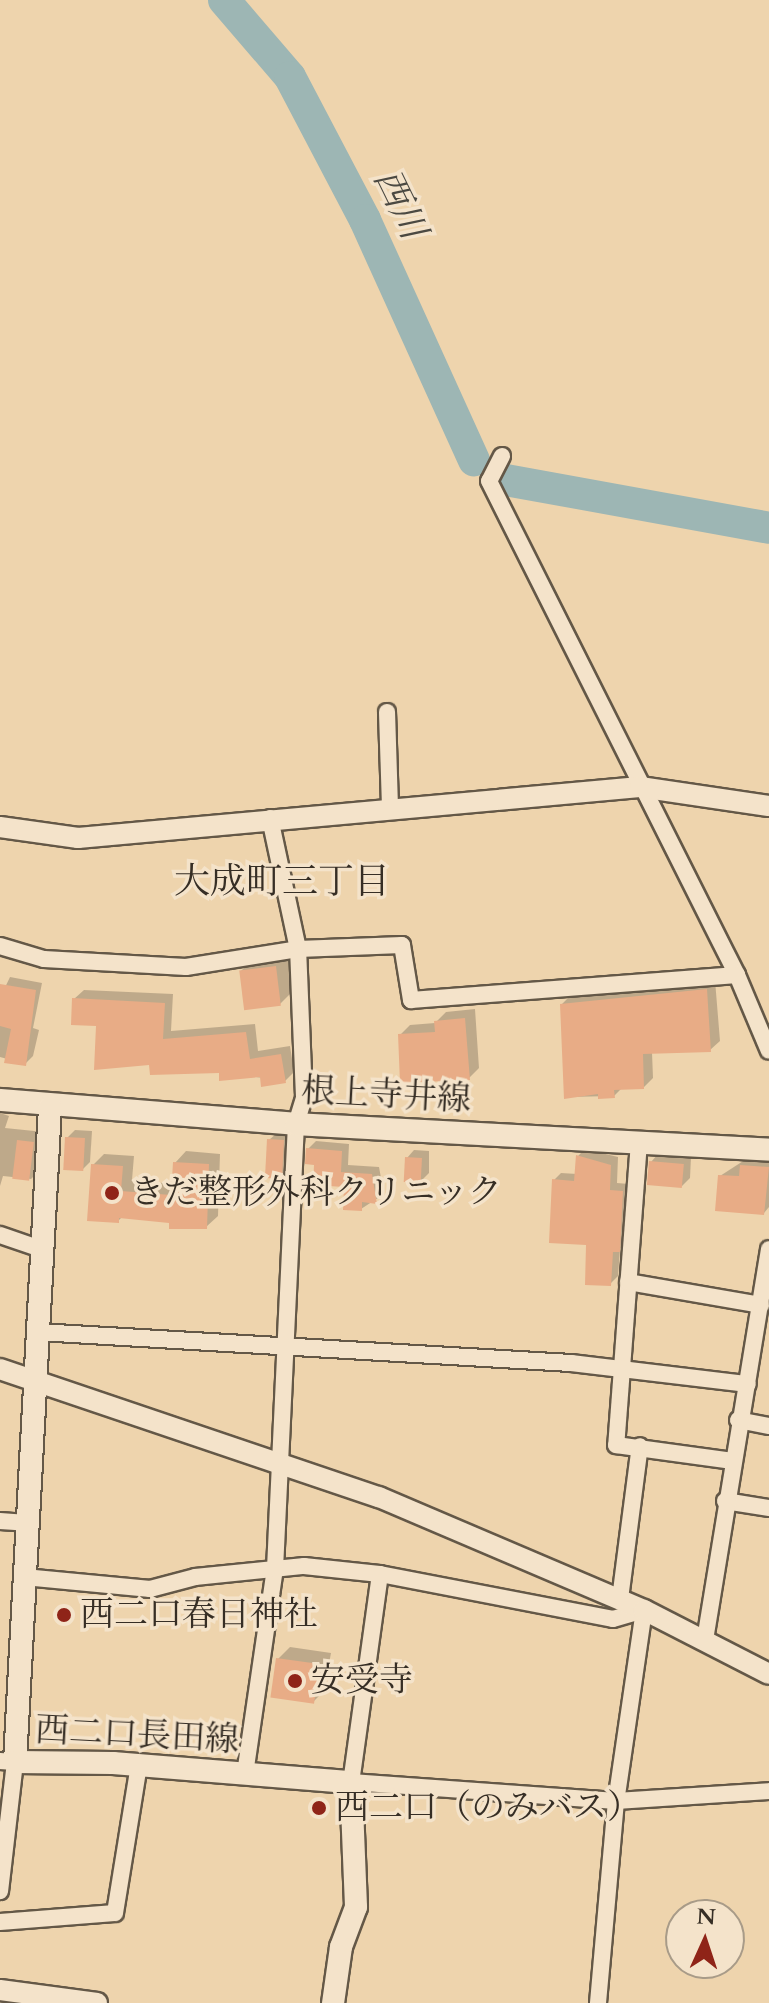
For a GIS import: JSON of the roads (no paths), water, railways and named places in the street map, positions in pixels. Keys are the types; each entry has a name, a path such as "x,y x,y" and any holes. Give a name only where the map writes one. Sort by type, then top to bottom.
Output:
{"main road":[{"name":"根上寺井線","path":"0,1100 50,1107 296,1124 769,1150"},
{"name":"西二口長田線","path":"50,1107 24,1577 7,1762 139,1765 351,1782"},
{"path":"333,2003 341,1947 356,1907 351,1782"}],"street":[{"path":"502,456 489,481 737,975 769,1051"},
{"path":"387,712 390,806"},
{"path":"0,827 78,838 390,806 640,787 769,806"},
{"path":"245,1774 275,1569 296,1124 304,1097 298,949 270,818"},
{"path":"0,946 44,959 186,967 298,949 402,945 411,1000 737,975"},
{"path":"639,1142 616,1445 733,1461"},
{"path":"0,1235 41,1249"},
{"path":"705,1640 738,1420 762,1344 761,1305 769,1249"},
{"path":"628,1282 761,1305"},
{"path":"38,1332 622,1367 748,1384"},
{"path":"0,1369 278,1461 620,1599 769,1674"},
{"path":"738,1420 769,1426"},
{"path":"620,1599 640,1446"},
{"path":"725,1501 769,1508"},
{"path":"0,1521 27,1523"},
{"path":"24,1577 150,1589 195,1577 304,1566 380,1574 613,1619 644,1610"},
{"path":"380,1574 351,1782 616,1801 769,1791"},
{"path":"598,2003 616,1801 644,1610"},
{"path":"0,1891 7,1762"},
{"path":"0,1922 115,1913 139,1765"},
{"path":"0,1990 97,2003"}],"waterway":[{"name":"西川","path":"224,0 290,77 365,220 474,460"},
{"name":"西川","path":"506,480 769,528"}],"place":[{"name":"きだ整形外科クリニック","path":"112,1193"},
{"name":"西二口春日神社","path":"64,1615"},
{"name":"安受寺","path":"295,1681"},
{"name":"西二口（のみバス）","path":"319,1808"}],"district":[{"name":"大成町三丁目","path":"282,882"}]}
